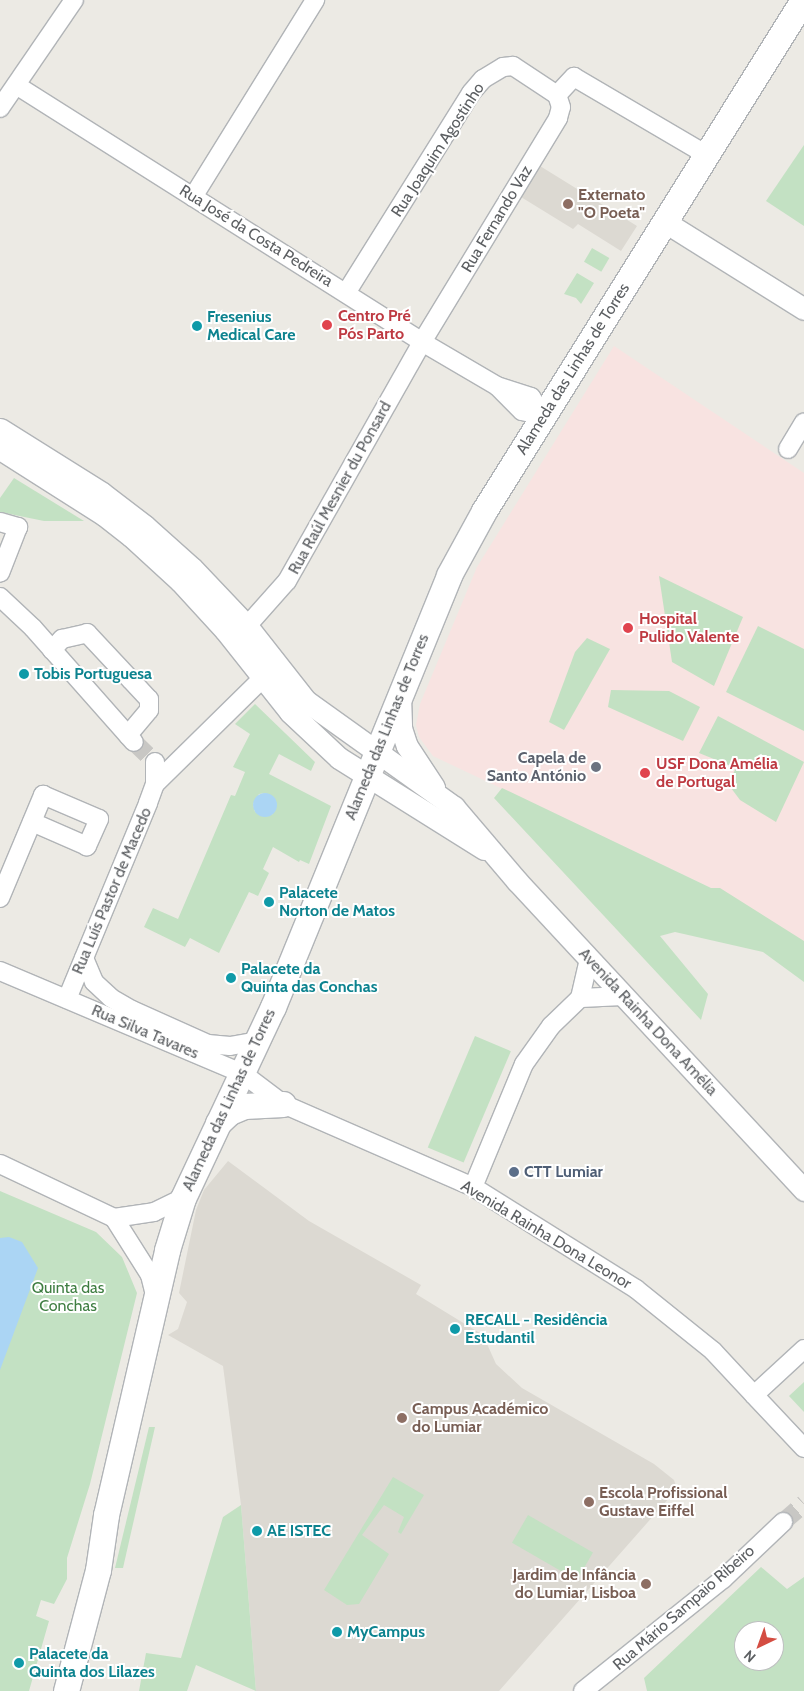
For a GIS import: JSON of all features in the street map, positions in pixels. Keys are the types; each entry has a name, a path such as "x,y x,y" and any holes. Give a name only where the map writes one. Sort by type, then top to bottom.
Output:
{"main road":[{"name":"Alameda das Linhas de Torres","path":"66,1691 98,1570 106,1515 168,1250 183,1198 257,1041 456,561 803,0"},
{"path":"218,1123 230,1112 244,1106 283,1104"},
{"name":"Alameda das Linhas de Torres","path":"48,1691 82,1578 106,1515"}],"street":[{"path":"0,108 74,0"},
{"path":"193,197 315,0"},
{"name":"Rua Joaquim Agostinho","path":"346,293 471,92 482,79 502,67 513,66 556,94"},
{"path":"556,94 574,77 707,155"},
{"name":"Rua José da Costa Pedreira","path":"16,85 422,342 497,386 531,397 544,416"},
{"name":"Rua Fernando Vaz","path":"422,342 558,118 561,107 556,94"},
{"path":"666,222 799,302"},
{"name":"Rua Raúl Mesnier du Ponsard","path":"246,626 287,581 422,342"},
{"path":"788,449 804,422"},
{"name":"Avenida Rainha Dona Amélia","path":"0,428 102,493 146,526 192,568 246,626 306,701 377,754 438,793 469,822 493,854 804,1190"},
{"name":"Avenida Rainha Dona Amélia","path":"0,449 104,515 131,536 180,581 264,677 290,712 317,740 368,777 493,854"},
{"path":"0,522 18,527 0,573"},
{"path":"0,597 52,650 131,738 148,710 149,699 132,680 88,633 62,638 52,650"},
{"name":"Rua Luís Pastor de Macedo","path":"155,784 264,677"},
{"name":"Avenida Rainha Dona Amélia","path":"400,693 401,728 407,746 438,793"},
{"name":"Rua Luís Pastor de Macedo","path":"68,999 155,784 155,762"},
{"path":"0,898 32,822"},
{"name":"Rua Silva Tavares","path":"84,958 94,982 111,998 132,1010 208,1044 230,1046 257,1041"},
{"path":"473,1187 524,1064 551,1026 580,998 589,959"},
{"name":"Rua Silva Tavares","path":"0,971 242,1073 283,1104"},
{"path":"580,998 624,996"},
{"name":"Avenida Rainha Dona Leonor","path":"283,1104 473,1187 636,1289 713,1351 804,1448"},
{"path":"0,1164 114,1218 150,1275 157,1302"},
{"path":"114,1218 154,1212 183,1198"},
{"path":"754,1395 804,1349"},
{"name":"Rua Mário Sampaio Ribeiro","path":"583,1691 610,1672 723,1579 783,1522"}],"shaded area":[{"name":"Externato \"O Poeta\"","path":"540,166 637,226 621,251 578,224 573,229 521,197"},
{"name":"Hospital Pulido Valente","path":"614,346 804,473 804,967 711,888 433,756 419,737 416,725 420,704 477,567"},
{"name":"Campus Académico do Lumiar","path":"228,1161 309,1221 421,1285 416,1294 483,1335 496,1364 522,1388 654,1464 674,1480 677,1489 499,1691 256,1691 241,1505 223,1366 168,1335 178,1329 187,1302 179,1293 196,1210 204,1190"}],"green space":[{"path":"804,145 804,226 766,201"},
{"path":"592,248 609,258 601,272 584,262"},
{"path":"577,273 594,283 581,304 576,298 564,294"},
{"path":"14,478 84,521 44,521 0,512 0,498"},
{"path":"659,576 743,617 714,686 672,662"},
{"path":"758,626 804,649 804,731 726,692"},
{"path":"587,638 610,649 564,730 549,722 575,652"},
{"path":"611,690 669,691 700,707 683,741 608,707"},
{"path":"255,704 315,762 311,771 279,754 269,774 331,806 309,864 300,860 299,862 273,847 263,869 269,873 258,896 249,892 219,953 190,938 185,947 144,927 153,908 178,919 231,795 235,796 245,772 233,767 250,734 235,724","holes":["266,793 273,814 266,816 255,812 253,804 259,794"]},
{"path":"718,716 804,762 776,822 740,800 728,784 736,768 699,753"},
{"path":"502,788 711,888 720,888 804,941 804,982 763,952 675,932 660,936 708,994 701,1020 494,798"},
{"path":"475,1036 511,1051 464,1163 428,1147"},
{"name":"Quinta das Conchas","path":"0,1191 96,1232 122,1257 137,1293 90,1484 67,1558 67,1579 54,1604 41,1600 36,1616 49,1621 29,1691 0,1691"},
{"path":"804,1382 804,1412 789,1396"},
{"path":"149,1427 155,1427 123,1568 115,1568"},
{"path":"393,1477 424,1495 401,1534 398,1532 404,1517 384,1505 362,1535 389,1554 359,1604 347,1605 324,1590"},
{"path":"241,1505 256,1691 196,1665 187,1691 139,1691 146,1653 181,1658 223,1517"},
{"path":"528,1515 593,1552 577,1580 512,1543"},
{"path":"761,1567 787,1589 804,1577 804,1691 647,1691 644,1678"}],"water":[{"path":"265,793 270,794 276,800 276,810 270,816 265,817 260,816 254,810 253,805 254,800 260,794"},
{"path":"9,1237 22,1242 38,1268 0,1370 0,1238"}],"tunnel":[{"path":"134,742 155,762"},
{"path":"783,1522 804,1504"}],"place":[{"name":"Externato \"O Poeta\"","path":"568,204"},
{"name":"Centro Pré Pós Parto","path":"327,325"},
{"name":"Fresenius Medical Care","path":"197,326"},
{"name":"Hospital Pulido Valente","path":"628,628"},
{"name":"Tobis Portuguesa","path":"24,674"},
{"name":"Capela de Santo António","path":"596,767"},
{"name":"USF Dona Amélia de Portugal","path":"645,773"},
{"name":"Palacete Norton de Matos","path":"269,902"},
{"name":"Palacete da Quinta das Conchas","path":"231,978"},
{"name":"CTT Lumiar","path":"514,1172"},
{"name":"RECALL - Residência Estudantil","path":"455,1329"},
{"name":"Campus Académico do Lumiar","path":"402,1418"},
{"name":"Escola Profissional Gustave Eiffel","path":"589,1502"},
{"name":"AE ISTEC","path":"257,1531"},
{"name":"Jardim de Infância do Lumiar, Lisboa","path":"646,1584"},
{"name":"MyCampus","path":"337,1632"},
{"name":"Palacete da Quinta dos Lilazes","path":"19,1663"}]}
